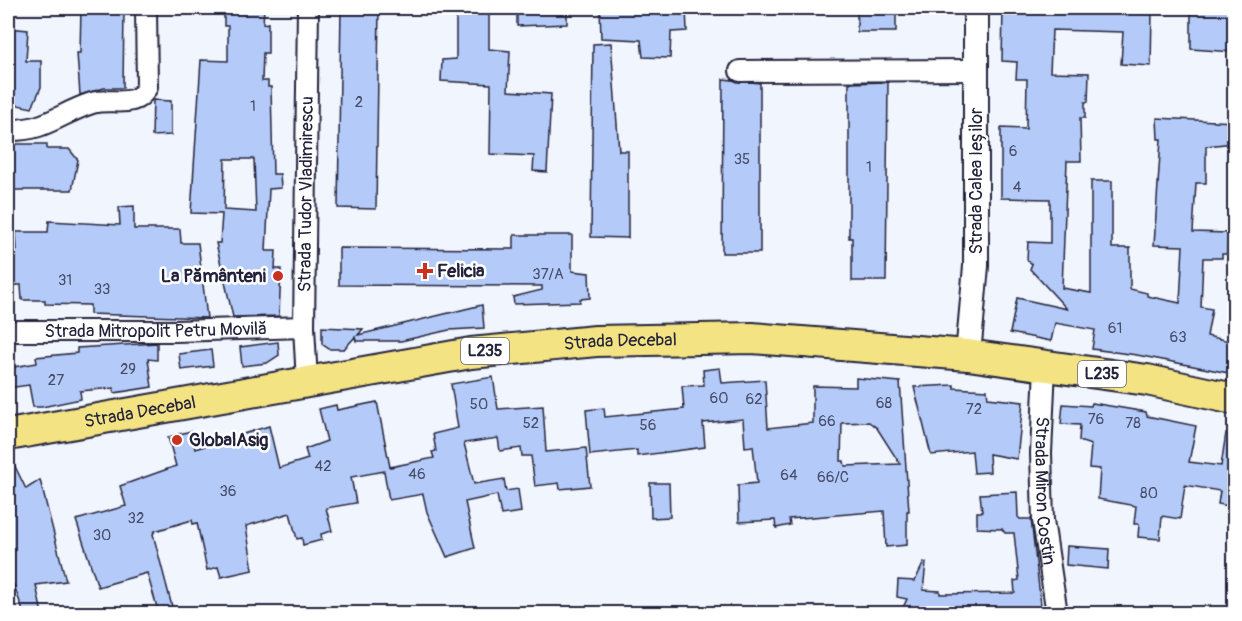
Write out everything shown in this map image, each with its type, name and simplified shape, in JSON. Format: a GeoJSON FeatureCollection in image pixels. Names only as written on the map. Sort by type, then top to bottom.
{"type":"FeatureCollection","features":[{"type":"Feature","properties":{"kind":"main road","name":"Strada Decebal"},"geometry":{"type":"LineString","coordinates":[[8,435],[471,353],[596,341],[752,338],[968,355],[1147,380],[1234,399]]}},
{"type":"Feature","properties":{"kind":"street"},"geometry":{"type":"LineString","coordinates":[[8,130],[42,127],[93,103],[138,99],[147,87],[146,8]]}},
{"type":"Feature","properties":{"kind":"street","name":"Strada Tudor Vladimirescu"},"geometry":{"type":"LineString","coordinates":[[307,382],[304,327],[308,8]]}},
{"type":"Feature","properties":{"kind":"street","name":"Strada Calea Ieșilor"},"geometry":{"type":"LineString","coordinates":[[968,355],[976,266],[976,8]]}},
{"type":"Feature","properties":{"kind":"street"},"geometry":{"type":"LineString","coordinates":[[740,71],[976,70]]}},
{"type":"Feature","properties":{"kind":"street","name":"Strada Mitropolit Petru Movilă"},"geometry":{"type":"LineString","coordinates":[[8,331],[176,331],[304,327]]}},
{"type":"Feature","properties":{"kind":"street","name":"Strada Miron Costin"},"geometry":{"type":"LineString","coordinates":[[1045,367],[1041,453],[1043,520],[1057,614]]}},
{"type":"Feature","properties":{"kind":"building"},"geometry":{"type":"Polygon","coordinates":[[[81,8],[124,8],[123,88],[104,88],[80,95],[77,53],[80,53],[81,8]]]}},
{"type":"Feature","properties":{"kind":"building"},"geometry":{"type":"Polygon","coordinates":[[[224,8],[264,8],[263,24],[268,23],[268,53],[263,53],[262,81],[268,81],[268,87],[271,87],[273,174],[280,174],[281,188],[269,189],[266,251],[276,251],[275,269],[281,269],[279,316],[233,317],[216,243],[220,243],[222,214],[191,213],[201,60],[228,61],[228,26],[224,26],[224,8]],[[225,159],[224,210],[256,212],[254,159],[225,159]]]}},
{"type":"Feature","properties":{"kind":"building"},"geometry":{"type":"Polygon","coordinates":[[[341,8],[379,8],[376,209],[338,208],[341,8]]]}},
{"type":"Feature","properties":{"kind":"building"},"geometry":{"type":"Polygon","coordinates":[[[456,8],[489,8],[489,49],[510,51],[508,91],[551,94],[547,172],[533,171],[534,156],[490,154],[491,84],[441,81],[442,60],[456,59],[456,8]]]}},
{"type":"Feature","properties":{"kind":"building"},"geometry":{"type":"Polygon","coordinates":[[[517,8],[567,8],[567,24],[517,26],[517,8]]]}},
{"type":"Feature","properties":{"kind":"building"},"geometry":{"type":"Polygon","coordinates":[[[600,8],[686,8],[687,31],[671,32],[670,58],[643,57],[641,40],[601,38],[600,8]]]}},
{"type":"Feature","properties":{"kind":"building"},"geometry":{"type":"Polygon","coordinates":[[[857,8],[896,8],[896,32],[857,32],[857,8]]]}},
{"type":"Feature","properties":{"kind":"building"},"geometry":{"type":"Polygon","coordinates":[[[1003,8],[1084,8],[1083,13],[1152,11],[1151,66],[1121,64],[1123,32],[1052,30],[1050,72],[1089,73],[1085,118],[1080,118],[1081,161],[1067,161],[1062,288],[1091,293],[1091,181],[1112,181],[1112,248],[1130,248],[1130,289],[1147,293],[1147,296],[1180,303],[1183,246],[1154,245],[1161,139],[1158,139],[1157,118],[1234,122],[1234,143],[1206,146],[1206,183],[1196,183],[1193,232],[1228,233],[1227,254],[1222,254],[1222,258],[1203,258],[1201,307],[1212,309],[1207,336],[1234,342],[1234,374],[1137,355],[1092,349],[1095,330],[1055,323],[1051,341],[1010,333],[1017,298],[1067,309],[1030,269],[1032,264],[1027,260],[1028,242],[1050,243],[1050,199],[1001,198],[1001,128],[1026,129],[1027,79],[1016,79],[1017,62],[1002,61],[1003,8]]]}},
{"type":"Feature","properties":{"kind":"building"},"geometry":{"type":"Polygon","coordinates":[[[1191,8],[1234,8],[1234,52],[1191,49],[1191,8]]]}},
{"type":"Feature","properties":{"kind":"building"},"geometry":{"type":"Polygon","coordinates":[[[8,28],[28,30],[26,61],[41,61],[41,87],[32,108],[8,103],[8,28]]]}},
{"type":"Feature","properties":{"kind":"building"},"geometry":{"type":"Polygon","coordinates":[[[611,43],[619,151],[628,151],[628,238],[591,237],[593,44],[611,43]]]}},
{"type":"Feature","properties":{"kind":"building"},"geometry":{"type":"Polygon","coordinates":[[[723,79],[760,83],[760,253],[722,253],[723,79]]]}},
{"type":"Feature","properties":{"kind":"building"},"geometry":{"type":"Polygon","coordinates":[[[888,82],[886,281],[852,281],[852,238],[849,238],[849,83],[888,82]]]}},
{"type":"Feature","properties":{"kind":"building"},"geometry":{"type":"Polygon","coordinates":[[[153,100],[171,101],[171,135],[152,136],[153,100]]]}},
{"type":"Feature","properties":{"kind":"building"},"geometry":{"type":"Polygon","coordinates":[[[8,144],[47,144],[47,149],[69,149],[78,160],[72,190],[8,190],[8,144]]]}},
{"type":"Feature","properties":{"kind":"building"},"geometry":{"type":"Polygon","coordinates":[[[134,206],[134,229],[180,229],[181,243],[198,243],[207,318],[90,314],[90,305],[45,304],[45,300],[22,300],[21,285],[10,285],[10,255],[11,250],[17,250],[16,232],[48,232],[49,221],[120,225],[119,207],[134,206]]]}},
{"type":"Feature","properties":{"kind":"building"},"geometry":{"type":"Polygon","coordinates":[[[514,235],[572,235],[572,271],[589,273],[590,298],[580,299],[580,302],[514,304],[513,297],[542,290],[542,286],[339,285],[339,248],[514,249],[514,235]]]}},
{"type":"Feature","properties":{"kind":"building"},"geometry":{"type":"Polygon","coordinates":[[[482,305],[484,328],[449,330],[401,341],[356,341],[355,337],[344,349],[329,349],[322,344],[322,327],[363,329],[358,335],[482,305]]]}},
{"type":"Feature","properties":{"kind":"building"},"geometry":{"type":"Polygon","coordinates":[[[278,342],[279,355],[267,363],[242,366],[240,347],[278,342]]]}},
{"type":"Feature","properties":{"kind":"building"},"geometry":{"type":"Polygon","coordinates":[[[157,343],[157,360],[148,359],[152,387],[114,393],[114,388],[80,391],[81,399],[42,407],[33,407],[29,385],[8,388],[8,368],[37,363],[36,357],[77,353],[77,348],[157,343]]]}},
{"type":"Feature","properties":{"kind":"building"},"geometry":{"type":"Polygon","coordinates":[[[211,350],[213,366],[181,370],[179,354],[211,350]]]}},
{"type":"Feature","properties":{"kind":"building"},"geometry":{"type":"Polygon","coordinates":[[[720,368],[722,383],[765,380],[768,428],[813,423],[813,386],[856,387],[856,378],[900,382],[909,511],[907,511],[907,545],[886,547],[884,511],[789,519],[790,525],[776,528],[775,520],[739,522],[738,485],[757,483],[753,446],[745,447],[743,419],[703,423],[705,447],[637,456],[637,450],[590,455],[586,410],[604,408],[605,417],[684,409],[682,386],[704,385],[703,370],[720,368]],[[869,422],[842,423],[841,461],[844,461],[845,466],[900,464],[877,428],[869,422]]]}},
{"type":"Feature","properties":{"kind":"building"},"geometry":{"type":"Polygon","coordinates":[[[493,377],[498,409],[543,406],[546,452],[586,448],[590,486],[560,489],[559,483],[535,486],[531,456],[522,456],[521,448],[500,451],[498,438],[464,443],[474,484],[504,479],[506,491],[518,489],[521,512],[501,515],[497,495],[465,502],[475,548],[447,557],[427,512],[423,494],[389,500],[384,471],[351,477],[356,503],[326,508],[332,531],[321,534],[322,540],[303,545],[302,538],[297,539],[290,513],[246,526],[253,570],[221,577],[218,567],[207,570],[197,523],[193,524],[192,520],[155,531],[153,534],[174,614],[159,614],[147,573],[98,587],[76,520],[126,506],[120,486],[176,466],[168,437],[191,431],[195,449],[269,426],[279,468],[308,459],[305,449],[327,441],[319,409],[336,405],[337,410],[377,402],[390,467],[434,458],[432,452],[436,451],[433,434],[458,428],[451,384],[493,377]]]}},
{"type":"Feature","properties":{"kind":"building"},"geometry":{"type":"Polygon","coordinates":[[[954,385],[954,388],[987,390],[988,398],[1023,402],[1017,459],[989,454],[990,472],[974,473],[972,451],[931,455],[914,387],[954,385]]]}},
{"type":"Feature","properties":{"kind":"building"},"geometry":{"type":"Polygon","coordinates":[[[1092,403],[1146,412],[1147,416],[1196,426],[1189,462],[1221,466],[1226,433],[1234,434],[1234,507],[1218,504],[1220,491],[1185,485],[1180,519],[1162,516],[1160,539],[1138,537],[1139,524],[1134,524],[1136,506],[1098,499],[1100,469],[1089,468],[1091,445],[1079,441],[1080,425],[1061,424],[1063,404],[1091,406],[1092,403]]]}},
{"type":"Feature","properties":{"kind":"building"},"geometry":{"type":"Polygon","coordinates":[[[8,452],[26,489],[40,480],[66,581],[36,585],[42,614],[24,614],[14,585],[8,587],[8,452]]]}},
{"type":"Feature","properties":{"kind":"building"},"geometry":{"type":"Polygon","coordinates":[[[650,483],[669,483],[670,517],[651,518],[650,483]]]}},
{"type":"Feature","properties":{"kind":"building"},"geometry":{"type":"Polygon","coordinates":[[[1017,492],[1018,517],[1031,519],[1042,614],[900,614],[907,599],[897,597],[898,580],[915,581],[924,562],[926,563],[923,590],[940,591],[940,594],[1015,593],[1014,581],[1019,580],[1014,533],[1005,533],[1002,529],[977,528],[977,512],[982,512],[980,494],[1017,492]]]}},
{"type":"Feature","properties":{"kind":"building"},"geometry":{"type":"Polygon","coordinates":[[[1067,546],[1109,549],[1108,569],[1066,565],[1067,546]]]}},
{"type":"Feature","properties":{"kind":"place","name":"Felicia"},"geometry":{"type":"Point","coordinates":[425,271]}},
{"type":"Feature","properties":{"kind":"place","name":"La Pământeni"},"geometry":{"type":"Point","coordinates":[278,276]}},
{"type":"Feature","properties":{"kind":"place","name":"GlobalAsig"},"geometry":{"type":"Point","coordinates":[177,440]}}]}
